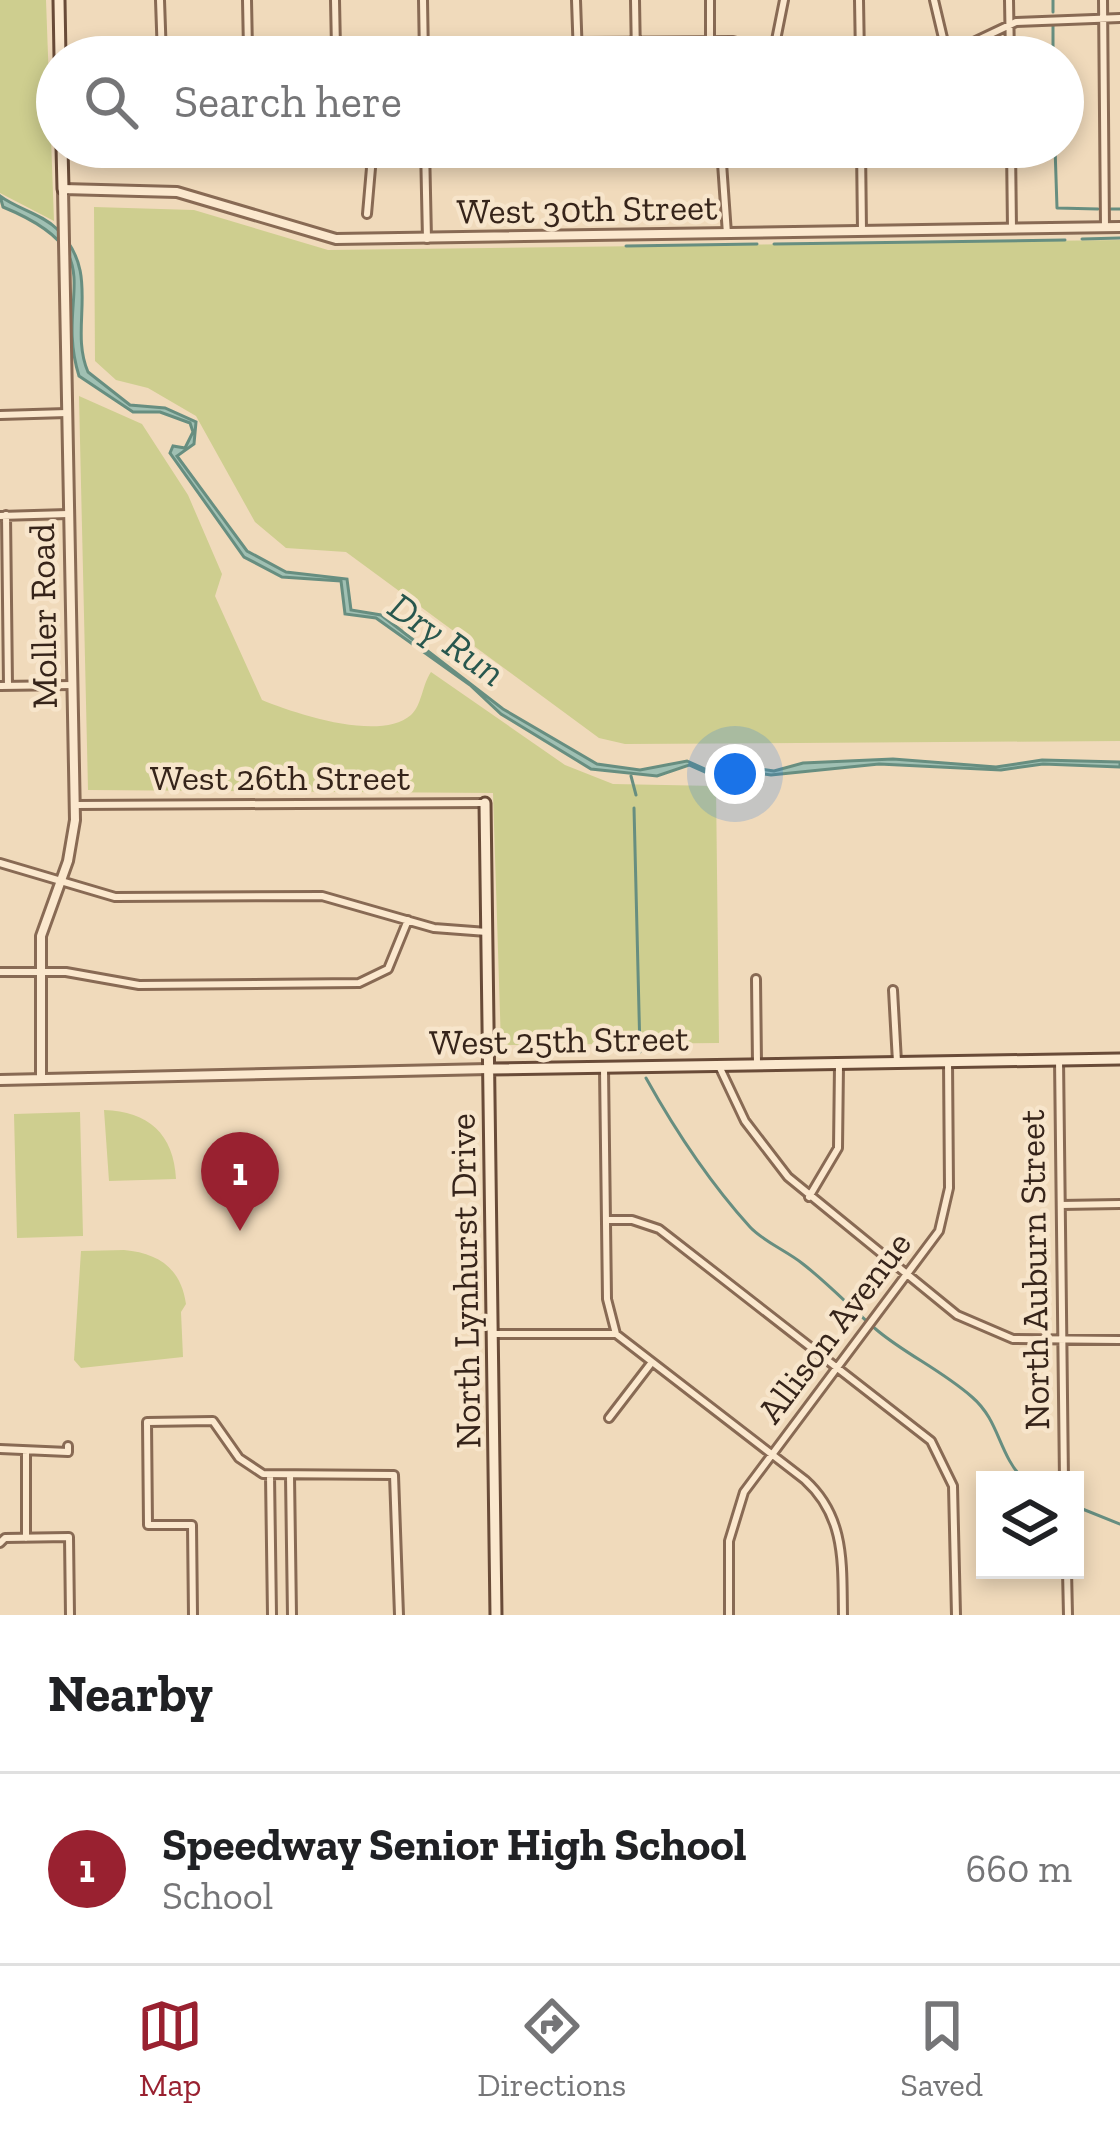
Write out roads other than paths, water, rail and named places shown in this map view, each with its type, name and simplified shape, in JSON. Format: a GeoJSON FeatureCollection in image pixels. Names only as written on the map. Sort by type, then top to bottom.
{"type":"FeatureCollection","features":[{"type":"Feature","properties":{"kind":"main road"},"geometry":{"type":"LineString","coordinates":[[59,0],[60,36]]}},
{"type":"Feature","properties":{"kind":"main road","name":"Moller Road"},"geometry":{"type":"LineString","coordinates":[[62,168],[62,189]]}},
{"type":"Feature","properties":{"kind":"main road","name":"North Lynhurst Drive"},"geometry":{"type":"LineString","coordinates":[[485,803],[496,1615]]}},
{"type":"Feature","properties":{"kind":"main road","name":"West 25th Street"},"geometry":{"type":"LineString","coordinates":[[489,1069],[1120,1058]]}},
{"type":"Feature","properties":{"kind":"street"},"geometry":{"type":"LineString","coordinates":[[160,0],[161,36]]}},
{"type":"Feature","properties":{"kind":"street"},"geometry":{"type":"LineString","coordinates":[[248,0],[248,36]]}},
{"type":"Feature","properties":{"kind":"street"},"geometry":{"type":"LineString","coordinates":[[335,0],[336,36]]}},
{"type":"Feature","properties":{"kind":"street"},"geometry":{"type":"LineString","coordinates":[[423,0],[424,36]]}},
{"type":"Feature","properties":{"kind":"street"},"geometry":{"type":"LineString","coordinates":[[576,0],[577,36]]}},
{"type":"Feature","properties":{"kind":"street"},"geometry":{"type":"LineString","coordinates":[[635,0],[635,36]]}},
{"type":"Feature","properties":{"kind":"street"},"geometry":{"type":"LineString","coordinates":[[710,0],[710,36]]}},
{"type":"Feature","properties":{"kind":"street"},"geometry":{"type":"LineString","coordinates":[[777,36],[784,0]]}},
{"type":"Feature","properties":{"kind":"street"},"geometry":{"type":"LineString","coordinates":[[859,0],[860,36]]}},
{"type":"Feature","properties":{"kind":"street"},"geometry":{"type":"LineString","coordinates":[[934,0],[940,36]]}},
{"type":"Feature","properties":{"kind":"street"},"geometry":{"type":"LineString","coordinates":[[1009,0],[1010,36]]}},
{"type":"Feature","properties":{"kind":"street"},"geometry":{"type":"LineString","coordinates":[[1103,0],[1105,227]]}},
{"type":"Feature","properties":{"kind":"street"},"geometry":{"type":"LineString","coordinates":[[984,36],[1010,23],[1120,18]]}},
{"type":"Feature","properties":{"kind":"street"},"geometry":{"type":"LineString","coordinates":[[1104,152],[1120,152]]}},
{"type":"Feature","properties":{"kind":"street"},"geometry":{"type":"LineString","coordinates":[[367,214],[371,168]]}},
{"type":"Feature","properties":{"kind":"street"},"geometry":{"type":"LineString","coordinates":[[425,168],[427,238]]}},
{"type":"Feature","properties":{"kind":"street"},"geometry":{"type":"LineString","coordinates":[[722,168],[727,234]]}},
{"type":"Feature","properties":{"kind":"street"},"geometry":{"type":"LineString","coordinates":[[861,168],[862,231]]}},
{"type":"Feature","properties":{"kind":"street"},"geometry":{"type":"LineString","coordinates":[[1011,168],[1012,229]]}},
{"type":"Feature","properties":{"kind":"street","name":"Moller Road"},"geometry":{"type":"LineString","coordinates":[[41,1079],[44,923],[73,839],[74,805],[62,189]]}},
{"type":"Feature","properties":{"kind":"street","name":"West 30th Street"},"geometry":{"type":"LineString","coordinates":[[62,189],[170,191],[320,237],[1120,227]]}},
{"type":"Feature","properties":{"kind":"street"},"geometry":{"type":"LineString","coordinates":[[0,415],[67,413]]}},
{"type":"Feature","properties":{"kind":"street"},"geometry":{"type":"LineString","coordinates":[[68,514],[3,515],[4,686],[72,685]]}},
{"type":"Feature","properties":{"kind":"street","name":"West 26th Street"},"geometry":{"type":"LineString","coordinates":[[74,805],[485,803]]}},
{"type":"Feature","properties":{"kind":"street"},"geometry":{"type":"LineString","coordinates":[[0,863],[115,897],[322,896],[442,930],[487,932]]}},
{"type":"Feature","properties":{"kind":"street"},"geometry":{"type":"LineString","coordinates":[[0,972],[40,971],[136,985],[358,983],[388,969],[408,920]]}},
{"type":"Feature","properties":{"kind":"street"},"geometry":{"type":"LineString","coordinates":[[756,979],[757,1064]]}},
{"type":"Feature","properties":{"kind":"street"},"geometry":{"type":"LineString","coordinates":[[893,990],[897,1062]]}},
{"type":"Feature","properties":{"kind":"street","name":"North Auburn Street"},"geometry":{"type":"LineString","coordinates":[[1059,1059],[1064,1471]]}},
{"type":"Feature","properties":{"kind":"street","name":"Allison Avenue"},"geometry":{"type":"LineString","coordinates":[[729,1615],[732,1522],[747,1486],[936,1236],[948,1197],[948,1061]]}},
{"type":"Feature","properties":{"kind":"street"},"geometry":{"type":"LineString","coordinates":[[808,1197],[838,1148],[839,1063]]}},
{"type":"Feature","properties":{"kind":"street"},"geometry":{"type":"LineString","coordinates":[[718,1064],[759,1142],[808,1197],[982,1330],[1025,1341],[1120,1340]]}},
{"type":"Feature","properties":{"kind":"street"},"geometry":{"type":"LineString","coordinates":[[604,1066],[607,1303],[616,1334],[817,1491],[833,1516],[842,1545],[843,1615]]}},
{"type":"Feature","properties":{"kind":"street","name":"West 25th Street"},"geometry":{"type":"LineString","coordinates":[[0,1080],[489,1069]]}},
{"type":"Feature","properties":{"kind":"street"},"geometry":{"type":"LineString","coordinates":[[1061,1204],[1120,1204]]}},
{"type":"Feature","properties":{"kind":"street"},"geometry":{"type":"LineString","coordinates":[[606,1220],[632,1220],[659,1229],[923,1434],[944,1459],[954,1493],[956,1615]]}},
{"type":"Feature","properties":{"kind":"street"},"geometry":{"type":"LineString","coordinates":[[492,1334],[616,1334]]}},
{"type":"Feature","properties":{"kind":"street"},"geometry":{"type":"LineString","coordinates":[[609,1418],[652,1362]]}},
{"type":"Feature","properties":{"kind":"street"},"geometry":{"type":"LineString","coordinates":[[194,1615],[192,1525],[148,1525],[147,1422],[212,1421],[242,1462],[270,1475],[394,1475],[399,1615]]}},
{"type":"Feature","properties":{"kind":"street"},"geometry":{"type":"LineString","coordinates":[[0,1449],[68,1452],[68,1446]]}},
{"type":"Feature","properties":{"kind":"street"},"geometry":{"type":"LineString","coordinates":[[26,1453],[26,1538]]}},
{"type":"Feature","properties":{"kind":"street"},"geometry":{"type":"LineString","coordinates":[[270,1475],[272,1615]]}},
{"type":"Feature","properties":{"kind":"street"},"geometry":{"type":"LineString","coordinates":[[290,1476],[292,1615]]}},
{"type":"Feature","properties":{"kind":"street"},"geometry":{"type":"LineString","coordinates":[[0,1544],[5,1538],[70,1537],[70,1615]]}},
{"type":"Feature","properties":{"kind":"street"},"geometry":{"type":"LineString","coordinates":[[1066,1579],[1068,1615]]}},
{"type":"Feature","properties":{"kind":"waterway"},"geometry":{"type":"LineString","coordinates":[[1053,0],[1053,12]]}},
{"type":"Feature","properties":{"kind":"waterway"},"geometry":{"type":"LineString","coordinates":[[1053,25],[1053,36]]}},
{"type":"Feature","properties":{"kind":"waterway"},"geometry":{"type":"LineString","coordinates":[[1056,168],[1057,208],[1098,209]]}},
{"type":"Feature","properties":{"kind":"waterway"},"geometry":{"type":"LineString","coordinates":[[1111,209],[1120,209]]}},
{"type":"Feature","properties":{"kind":"waterway"},"geometry":{"type":"LineString","coordinates":[[1082,239],[1120,238]]}},
{"type":"Feature","properties":{"kind":"waterway"},"geometry":{"type":"LineString","coordinates":[[774,244],[1065,240]]}},
{"type":"Feature","properties":{"kind":"waterway"},"geometry":{"type":"LineString","coordinates":[[626,246],[757,244]]}},
{"type":"Feature","properties":{"kind":"waterway"},"geometry":{"type":"LineString","coordinates":[[631,776],[636,795]]}},
{"type":"Feature","properties":{"kind":"waterway","name":"Dry Run"},"geometry":{"type":"LineString","coordinates":[[634,808],[640,1052]]}},
{"type":"Feature","properties":{"kind":"waterway","name":"Dry Run"},"geometry":{"type":"LineString","coordinates":[[646,1078],[694,1156],[750,1227],[813,1272],[889,1340],[972,1397],[988,1416],[1016,1471]]}},
{"type":"Feature","properties":{"kind":"waterway","name":"Dry Run"},"geometry":{"type":"LineString","coordinates":[[1084,1510],[1120,1524]]}},
{"type":"Feature","properties":{"kind":"place","name":"Speedway Senior High School"},"geometry":{"type":"Point","coordinates":[240,1231]}}]}
